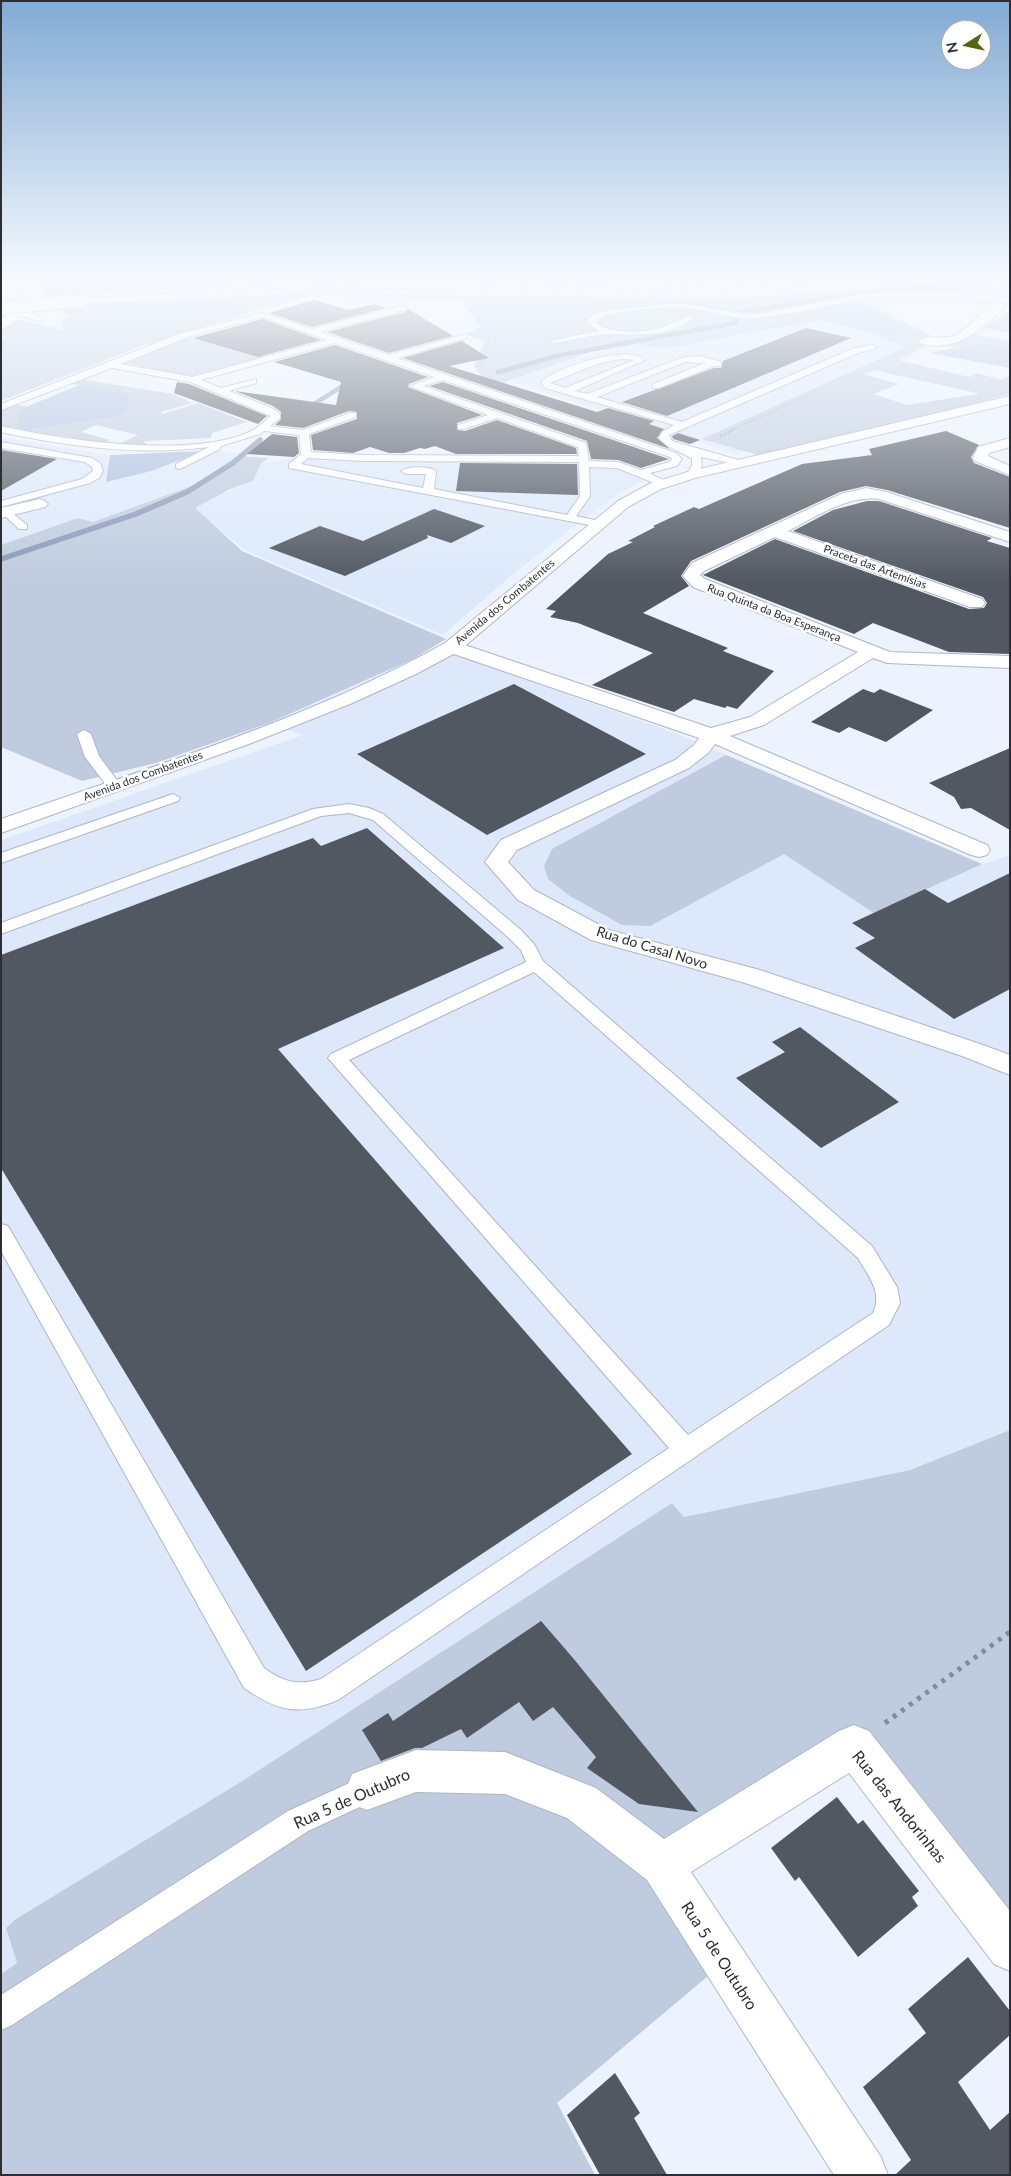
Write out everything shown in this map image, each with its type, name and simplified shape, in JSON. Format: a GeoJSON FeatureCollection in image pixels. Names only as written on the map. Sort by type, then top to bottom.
{"type":"FeatureCollection","features":[{"type":"Feature","properties":{"kind":"street","name":"Avenida dos Combatentes"},"geometry":{"type":"LineString","coordinates":[[1,826],[115,787],[335,703],[393,678],[452,647],[622,504],[663,484],[691,475],[1010,400]]}},
{"type":"Feature","properties":{"kind":"street"},"geometry":{"type":"LineString","coordinates":[[1010,442],[983,450],[980,458],[1010,470]]}},
{"type":"Feature","properties":{"kind":"street","name":"Rua Quinta da Boa Esperança"},"geometry":{"type":"LineString","coordinates":[[872,651],[724,594],[698,583],[691,576],[698,567],[706,562],[846,497],[866,493],[880,495],[1010,538]]}},
{"type":"Feature","properties":{"kind":"street"},"geometry":{"type":"LineString","coordinates":[[3,510],[40,504]]}},
{"type":"Feature","properties":{"kind":"street","name":"Praceta das Artemísias"},"geometry":{"type":"LineString","coordinates":[[774,531],[976,603]]}},
{"type":"Feature","properties":{"kind":"street"},"geometry":{"type":"LineString","coordinates":[[452,647],[711,735],[979,850]]}},
{"type":"Feature","properties":{"kind":"street"},"geometry":{"type":"LineString","coordinates":[[711,735],[757,721],[872,651],[887,658],[1010,662]]}},
{"type":"Feature","properties":{"kind":"street","name":"Rua do Casal Novo"},"geometry":{"type":"LineString","coordinates":[[711,735],[701,749],[682,764],[509,845],[496,862],[526,895],[600,935],[751,976],[962,1047],[1010,1066]]}},
{"type":"Feature","properties":{"kind":"street","name":"Rua das Andorinhas"},"geometry":{"type":"LineString","coordinates":[[662,1865],[854,1746],[1010,1948]]}},
{"type":"Feature","properties":{"kind":"street","name":"Rua 5 de Outubro"},"geometry":{"type":"LineString","coordinates":[[367,1789],[416,1771],[505,1773],[581,1804],[662,1865],[684,1902],[863,2175]]}},
{"type":"Feature","properties":{"kind":"lane"},"geometry":{"type":"LineString","coordinates":[[1,407],[70,381]]}},
{"type":"Feature","properties":{"kind":"lane"},"geometry":{"type":"LineString","coordinates":[[1,429],[122,448],[220,444],[242,440],[264,428],[277,416],[274,412],[193,381]]}},
{"type":"Feature","properties":{"kind":"lane"},"geometry":{"type":"LineString","coordinates":[[220,391],[253,381]]}},
{"type":"Feature","properties":{"kind":"lane"},"geometry":{"type":"LineString","coordinates":[[431,381],[414,386],[579,443],[583,448],[585,496],[570,518]]}},
{"type":"Feature","properties":{"kind":"lane"},"geometry":{"type":"LineString","coordinates":[[458,381],[673,455],[677,459],[673,464],[640,473]]}},
{"type":"Feature","properties":{"kind":"lane"},"geometry":{"type":"LineString","coordinates":[[550,381],[546,382],[548,386],[682,425]]}},
{"type":"Feature","properties":{"kind":"lane"},"geometry":{"type":"LineString","coordinates":[[566,391],[593,381]]}},
{"type":"Feature","properties":{"kind":"lane"},"geometry":{"type":"LineString","coordinates":[[588,398],[632,381]]}},
{"type":"Feature","properties":{"kind":"lane"},"geometry":{"type":"LineString","coordinates":[[656,386],[670,381]]}},
{"type":"Feature","properties":{"kind":"lane"},"geometry":{"type":"LineString","coordinates":[[691,475],[696,466],[697,458],[664,438],[667,432],[786,381]]}},
{"type":"Feature","properties":{"kind":"lane"},"geometry":{"type":"LineString","coordinates":[[264,428],[304,433],[353,415]]}},
{"type":"Feature","properties":{"kind":"lane"},"geometry":{"type":"LineString","coordinates":[[461,427],[497,415]]}},
{"type":"Feature","properties":{"kind":"lane"},"geometry":{"type":"LineString","coordinates":[[304,433],[306,455]]}},
{"type":"Feature","properties":{"kind":"lane"},"geometry":{"type":"LineString","coordinates":[[180,466],[211,451],[220,444]]}},
{"type":"Feature","properties":{"kind":"lane"},"geometry":{"type":"LineString","coordinates":[[1,445],[88,460],[96,465],[98,471],[95,476],[86,482],[3,510]]}},
{"type":"Feature","properties":{"kind":"lane"},"geometry":{"type":"LineString","coordinates":[[681,447],[720,459],[744,463]]}},
{"type":"Feature","properties":{"kind":"lane"},"geometry":{"type":"LineString","coordinates":[[600,524],[293,466],[306,455],[363,458],[584,461],[618,465],[663,484]]}},
{"type":"Feature","properties":{"kind":"lane"},"geometry":{"type":"LineString","coordinates":[[329,473],[334,470],[377,470]]}},
{"type":"Feature","properties":{"kind":"lane"},"geometry":{"type":"LineString","coordinates":[[391,485],[394,471],[431,471],[428,492]]}},
{"type":"Feature","properties":{"kind":"lane"},"geometry":{"type":"LineString","coordinates":[[3,510],[23,527]]}},
{"type":"Feature","properties":{"kind":"lane"},"geometry":{"type":"LineString","coordinates":[[84,734],[92,757],[115,787]]}},
{"type":"Feature","properties":{"kind":"lane"},"geometry":{"type":"LineString","coordinates":[[1,858],[173,798]]}},
{"type":"Feature","properties":{"kind":"lane"},"geometry":{"type":"LineString","coordinates":[[1,929],[318,812],[353,808],[366,811],[378,817],[508,927],[528,948],[536,964],[865,1252],[886,1287],[889,1303],[882,1319],[328,1690],[308,1697],[290,1698],[271,1690],[254,1678],[1,1232]]}},
{"type":"Feature","properties":{"kind":"lane"},"geometry":{"type":"LineString","coordinates":[[536,964],[337,1058],[686,1450]]}},
{"type":"Feature","properties":{"kind":"lane","name":"Rua 5 de Outubro"},"geometry":{"type":"LineString","coordinates":[[1,2014],[298,1821],[367,1789]]}},
{"type":"Feature","properties":{"kind":"path"},"geometry":{"type":"LineString","coordinates":[[854,1746],[1010,1632]]}},
{"type":"Feature","properties":{"kind":"shaded area"},"geometry":{"type":"Polygon","coordinates":[[[1,381],[53,381],[1,401],[1,381]]]}},
{"type":"Feature","properties":{"kind":"shaded area"},"geometry":{"type":"Polygon","coordinates":[[[75,381],[89,381],[174,394],[192,403],[161,412],[163,414],[198,403],[247,422],[212,433],[211,438],[144,441],[146,445],[118,445],[138,435],[96,425],[81,432],[110,440],[105,443],[16,430],[1,426],[1,410],[14,405],[27,406],[19,410],[29,430],[120,416],[126,413],[79,385],[67,384],[75,381]]]}},
{"type":"Feature","properties":{"kind":"shaded area"},"geometry":{"type":"Polygon","coordinates":[[[494,381],[509,381],[502,383],[494,381]]]}},
{"type":"Feature","properties":{"kind":"shaded area"},"geometry":{"type":"Polygon","coordinates":[[[509,381],[862,381],[738,455],[509,381]]]}},
{"type":"Feature","properties":{"kind":"shaded area"},"geometry":{"type":"Polygon","coordinates":[[[832,381],[887,381],[899,384],[874,394],[907,405],[978,394],[921,381],[1010,381],[1010,394],[912,420],[758,455],[702,439],[832,381]]]}},
{"type":"Feature","properties":{"kind":"shaded area"},"geometry":{"type":"Polygon","coordinates":[[[79,385],[129,395],[126,413],[120,416],[29,430],[19,429],[19,410],[79,385]]]}},
{"type":"Feature","properties":{"kind":"shaded area"},"geometry":{"type":"Polygon","coordinates":[[[1,437],[110,455],[203,451],[241,453],[197,484],[92,522],[78,518],[1,545],[1,437]]]}},
{"type":"Feature","properties":{"kind":"shaded area"},"geometry":{"type":"Polygon","coordinates":[[[203,451],[151,471],[106,482],[110,455],[203,451]]]}},
{"type":"Feature","properties":{"kind":"shaded area"},"geometry":{"type":"Polygon","coordinates":[[[312,454],[595,458],[644,481],[618,494],[576,525],[513,574],[443,635],[247,551],[189,507],[253,481],[261,464],[312,454]]]}},
{"type":"Feature","properties":{"kind":"shaded area"},"geometry":{"type":"Polygon","coordinates":[[[237,456],[268,458],[261,464],[253,481],[230,489],[195,508],[242,551],[446,639],[411,660],[269,723],[156,763],[82,781],[1,747],[1,545],[78,518],[93,522],[197,484],[237,456]]]}},
{"type":"Feature","properties":{"kind":"shaded area"},"geometry":{"type":"Polygon","coordinates":[[[434,647],[675,733],[982,864],[1010,855],[1010,1430],[910,1470],[684,1517],[672,1503],[239,1783],[16,1919],[6,1928],[17,1963],[1,1974],[1,840],[303,735],[269,723],[362,683],[434,647]]]}},
{"type":"Feature","properties":{"kind":"shaded area"},"geometry":{"type":"Polygon","coordinates":[[[726,755],[982,864],[874,913],[784,854],[650,926],[622,925],[570,896],[548,879],[544,866],[552,849],[726,755]]]}},
{"type":"Feature","properties":{"kind":"shaded area"},"geometry":{"type":"Polygon","coordinates":[[[1010,1430],[1010,1913],[859,1729],[660,1892],[714,1971],[557,2103],[595,2175],[1,2175],[1,1974],[17,1963],[6,1928],[16,1919],[239,1783],[672,1503],[684,1517],[910,1470],[1010,1430]]]}},
{"type":"Feature","properties":{"kind":"building"},"geometry":{"type":"Polygon","coordinates":[[[336,381],[418,381],[409,384],[408,387],[482,415],[457,423],[457,430],[465,431],[497,420],[576,448],[577,454],[456,454],[435,446],[404,453],[389,453],[370,447],[353,453],[313,450],[311,435],[357,419],[357,412],[349,411],[303,428],[275,425],[281,419],[281,412],[273,406],[235,391],[336,405],[341,382],[336,381]]]}},
{"type":"Feature","properties":{"kind":"building"},"geometry":{"type":"Polygon","coordinates":[[[469,381],[496,381],[597,412],[608,408],[654,421],[649,424],[664,429],[657,438],[670,449],[469,381]]]}},
{"type":"Feature","properties":{"kind":"building"},"geometry":{"type":"Polygon","coordinates":[[[680,381],[751,381],[667,416],[622,402],[680,381]]]}},
{"type":"Feature","properties":{"kind":"building"},"geometry":{"type":"Polygon","coordinates":[[[177,382],[189,384],[267,416],[258,424],[174,393],[177,382]]]}},
{"type":"Feature","properties":{"kind":"building"},"geometry":{"type":"Polygon","coordinates":[[[443,382],[669,459],[641,468],[618,460],[591,459],[587,441],[429,386],[443,382]]]}},
{"type":"Feature","properties":{"kind":"building"},"geometry":{"type":"Polygon","coordinates":[[[946,431],[979,445],[971,457],[974,463],[1010,477],[1010,528],[887,490],[866,486],[840,492],[691,561],[681,576],[689,586],[643,613],[728,648],[723,651],[774,671],[737,709],[727,706],[725,708],[694,699],[674,712],[592,685],[653,653],[578,623],[550,617],[556,611],[546,609],[608,554],[633,542],[628,541],[655,527],[653,526],[694,507],[699,509],[802,464],[872,455],[869,449],[946,431]]]}},
{"type":"Feature","properties":{"kind":"building"},"geometry":{"type":"Polygon","coordinates":[[[678,433],[700,440],[690,444],[673,439],[672,436],[678,433]]]}},
{"type":"Feature","properties":{"kind":"building"},"geometry":{"type":"Polygon","coordinates":[[[272,434],[297,437],[299,453],[294,457],[247,454],[272,434]]]}},
{"type":"Feature","properties":{"kind":"building"},"geometry":{"type":"Polygon","coordinates":[[[1,450],[57,459],[1,491],[1,450]]]}},
{"type":"Feature","properties":{"kind":"building"},"geometry":{"type":"Polygon","coordinates":[[[460,463],[577,464],[578,495],[456,491],[460,463]]]}},
{"type":"Feature","properties":{"kind":"building"},"geometry":{"type":"Polygon","coordinates":[[[867,501],[879,501],[992,538],[987,541],[1010,548],[1010,654],[949,652],[873,623],[854,634],[703,575],[775,539],[969,609],[984,608],[987,603],[983,597],[793,531],[833,510],[867,501]]]}},
{"type":"Feature","properties":{"kind":"building"},"geometry":{"type":"Polygon","coordinates":[[[434,509],[485,526],[451,543],[427,535],[428,538],[345,576],[269,548],[320,526],[363,541],[434,509]]]}},
{"type":"Feature","properties":{"kind":"building"},"geometry":{"type":"Polygon","coordinates":[[[514,684],[646,754],[487,835],[357,754],[514,684]]]}},
{"type":"Feature","properties":{"kind":"building"},"geometry":{"type":"Polygon","coordinates":[[[863,689],[874,693],[880,689],[933,710],[886,742],[849,727],[839,733],[811,722],[863,689]]]}},
{"type":"Feature","properties":{"kind":"building"},"geometry":{"type":"Polygon","coordinates":[[[1010,748],[1010,830],[971,808],[961,809],[954,797],[929,783],[1010,748]]]}},
{"type":"Feature","properties":{"kind":"building"},"geometry":{"type":"Polygon","coordinates":[[[367,828],[504,948],[278,1049],[632,1454],[306,1671],[1,1168],[1,955],[313,838],[321,846],[367,828]]]}},
{"type":"Feature","properties":{"kind":"building"},"geometry":{"type":"Polygon","coordinates":[[[1010,873],[1010,989],[954,1019],[855,948],[875,938],[852,923],[925,889],[948,903],[1010,873]]]}},
{"type":"Feature","properties":{"kind":"building"},"geometry":{"type":"Polygon","coordinates":[[[800,1027],[899,1102],[821,1148],[736,1078],[785,1052],[772,1042],[800,1027]]]}},
{"type":"Feature","properties":{"kind":"building"},"geometry":{"type":"Polygon","coordinates":[[[541,1621],[698,1812],[639,1804],[587,1768],[596,1757],[553,1707],[533,1721],[519,1702],[467,1738],[461,1729],[422,1748],[415,1748],[381,1761],[362,1730],[388,1713],[393,1721],[541,1621]]]}},
{"type":"Feature","properties":{"kind":"building"},"geometry":{"type":"Polygon","coordinates":[[[837,1797],[858,1824],[863,1820],[919,1891],[912,1897],[918,1906],[858,1957],[799,1877],[795,1881],[771,1848],[837,1797]]]}},
{"type":"Feature","properties":{"kind":"building"},"geometry":{"type":"Polygon","coordinates":[[[968,1957],[1010,2011],[1010,2035],[958,2082],[990,2130],[1010,2112],[1010,2175],[895,2175],[911,2160],[863,2087],[926,2033],[908,2009],[968,1957]]]}},
{"type":"Feature","properties":{"kind":"building"},"geometry":{"type":"Polygon","coordinates":[[[615,2073],[640,2113],[634,2118],[667,2175],[600,2175],[567,2115],[615,2073]]]}},
{"type":"Feature","properties":{"kind":"waterway"},"geometry":{"type":"LineString","coordinates":[[305,410],[344,385]]}},
{"type":"Feature","properties":{"kind":"waterway"},"geometry":{"type":"LineString","coordinates":[[1,559],[136,514],[187,492],[233,463],[260,440]]}}]}
